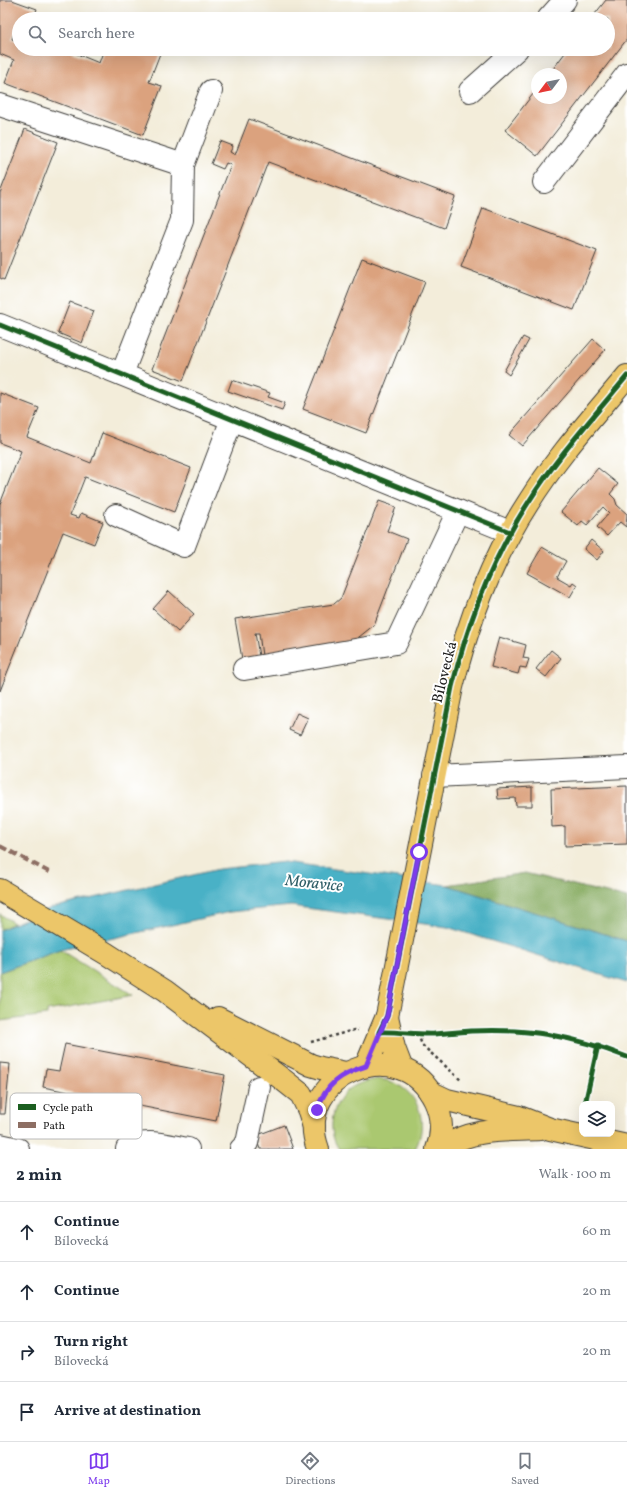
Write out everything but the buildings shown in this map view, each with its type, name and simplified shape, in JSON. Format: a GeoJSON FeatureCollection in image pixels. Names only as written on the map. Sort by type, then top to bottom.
{"type":"FeatureCollection","features":[{"type":"Feature","properties":{"kind":"main road","name":"Bílovecká"},"geometry":{"type":"LineString","coordinates":[[389,1024],[432,784],[452,687],[466,636],[482,592],[510,532],[529,502],[559,460],[627,376]]}},
{"type":"Feature","properties":{"kind":"main road"},"geometry":{"type":"LineString","coordinates":[[0,890],[107,954],[165,991],[294,1088],[301,1094],[306,1103],[314,1127],[318,1149]]}},
{"type":"Feature","properties":{"kind":"main road"},"geometry":{"type":"LineString","coordinates":[[165,991],[321,1068],[356,1069],[384,1065],[402,1070],[418,1079],[430,1092],[437,1106],[440,1122],[440,1137],[437,1149]]}},
{"type":"Feature","properties":{"kind":"main road"},"geometry":{"type":"LineString","coordinates":[[314,1127],[317,1110],[323,1095],[333,1082],[356,1069],[389,1024]]}},
{"type":"Feature","properties":{"kind":"main road"},"geometry":{"type":"LineString","coordinates":[[389,1024],[394,1048],[402,1070]]}},
{"type":"Feature","properties":{"kind":"main road"},"geometry":{"type":"LineString","coordinates":[[430,1092],[447,1100],[519,1117],[550,1129],[617,1144]]}},
{"type":"Feature","properties":{"kind":"main road"},"geometry":{"type":"LineString","coordinates":[[441,1149],[457,1139],[472,1134],[550,1129]]}},
{"type":"Feature","properties":{"kind":"street"},"geometry":{"type":"LineString","coordinates":[[554,12],[565,0]]}},
{"type":"Feature","properties":{"kind":"street"},"geometry":{"type":"LineString","coordinates":[[470,91],[509,56]]}},
{"type":"Feature","properties":{"kind":"street"},"geometry":{"type":"LineString","coordinates":[[544,182],[627,74]]}},
{"type":"Feature","properties":{"kind":"street"},"geometry":{"type":"LineString","coordinates":[[122,374],[182,220],[183,166],[211,91]]}},
{"type":"Feature","properties":{"kind":"street"},"geometry":{"type":"LineString","coordinates":[[0,105],[183,166]]}},
{"type":"Feature","properties":{"kind":"street"},"geometry":{"type":"LineString","coordinates":[[0,325],[510,532]]}},
{"type":"Feature","properties":{"kind":"street"},"geometry":{"type":"LineString","coordinates":[[116,515],[184,546],[232,419]]}},
{"type":"Feature","properties":{"kind":"street"},"geometry":{"type":"LineString","coordinates":[[244,669],[396,643],[458,511]]}},
{"type":"Feature","properties":{"kind":"street"},"geometry":{"type":"LineString","coordinates":[[432,784],[627,766]]}},
{"type":"Feature","properties":{"kind":"street"},"geometry":{"type":"LineString","coordinates":[[241,1149],[247,1143],[259,1087]]}},
{"type":"Feature","properties":{"kind":"street"},"geometry":{"type":"LineString","coordinates":[[128,1149],[139,1144],[148,1143],[188,1149]]}},
{"type":"Feature","properties":{"kind":"street"},"geometry":{"type":"LineString","coordinates":[[0,1145],[18,1149]]}},
{"type":"Feature","properties":{"kind":"path"},"geometry":{"type":"LineString","coordinates":[[389,1024],[426,1034]]}},
{"type":"Feature","properties":{"kind":"green space"},"geometry":{"type":"Polygon","coordinates":[[[525,873],[627,898],[627,941],[447,885],[525,873]]]}},
{"type":"Feature","properties":{"kind":"green space"},"geometry":{"type":"Polygon","coordinates":[[[0,914],[14,923],[0,930],[0,914]]]}},
{"type":"Feature","properties":{"kind":"green space"},"geometry":{"type":"Polygon","coordinates":[[[60,950],[133,995],[47,1011],[47,1015],[0,1021],[0,972],[60,950]]]}},
{"type":"Feature","properties":{"kind":"green space"},"geometry":{"type":"Polygon","coordinates":[[[377,1079],[390,1081],[402,1087],[415,1101],[419,1110],[421,1130],[415,1149],[339,1149],[335,1142],[332,1126],[338,1103],[342,1096],[351,1088],[377,1079]]]}},
{"type":"Feature","properties":{"kind":"water","name":"Moravice"},"geometry":{"type":"Polygon","coordinates":[[[285,862],[447,885],[627,941],[627,983],[447,927],[291,906],[230,912],[60,950],[0,972],[0,930],[51,908],[219,869],[285,862]]]}},
{"type":"Feature","properties":{"kind":"marked path"},"geometry":{"type":"LineString","coordinates":[[0,846],[51,873]]}},
{"type":"Feature","properties":{"kind":"cycle path"},"geometry":{"type":"LineString","coordinates":[[0,325],[510,532]]}},
{"type":"Feature","properties":{"kind":"cycle path"},"geometry":{"type":"LineString","coordinates":[[627,376],[550,470],[528,503],[492,569],[473,615],[452,687],[387,1016],[379,1032],[427,1034],[492,1030],[531,1032],[569,1039],[627,1057]]}},
{"type":"Feature","properties":{"kind":"cycle path"},"geometry":{"type":"LineString","coordinates":[[586,1101],[598,1045]]}},
{"type":"Feature","properties":{"kind":"route"},"geometry":{"type":"LineString","coordinates":[[317,1110],[323,1095],[333,1082],[346,1073],[366,1066],[387,1016],[419,852]]}}]}
